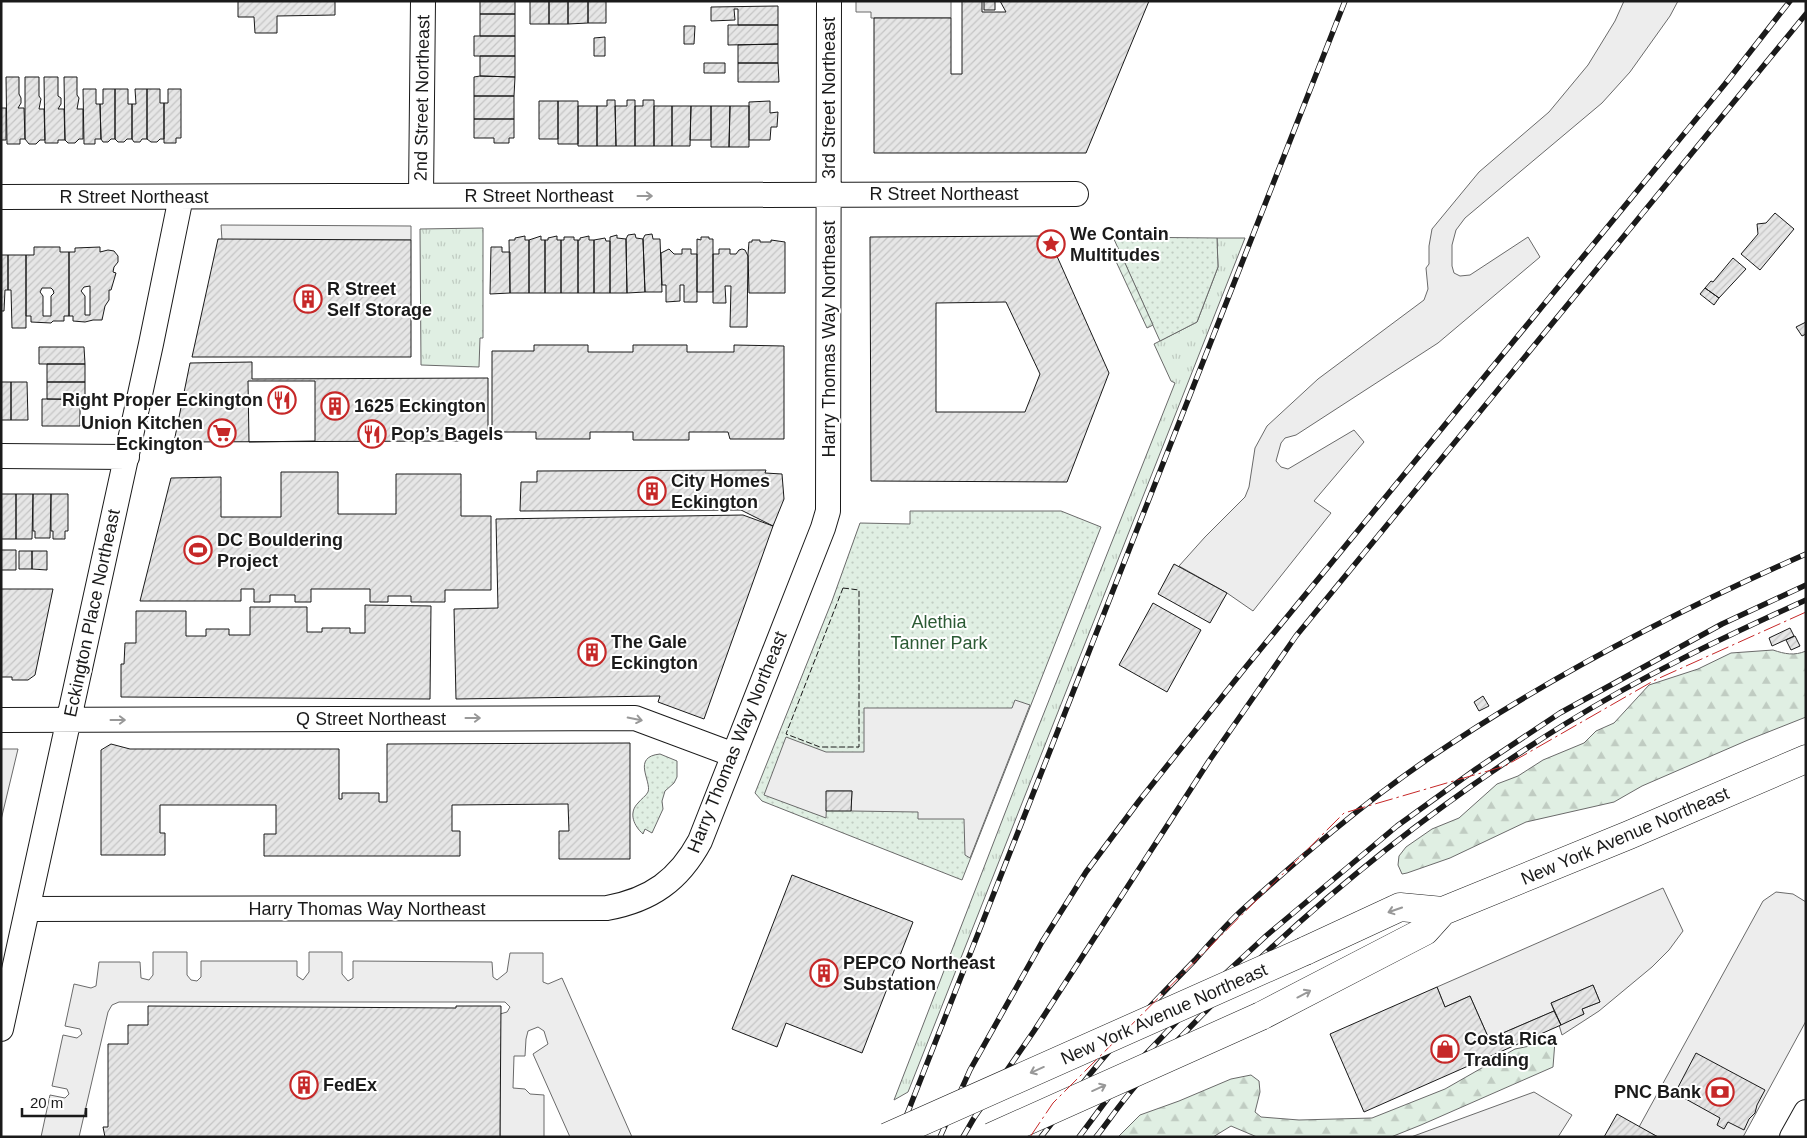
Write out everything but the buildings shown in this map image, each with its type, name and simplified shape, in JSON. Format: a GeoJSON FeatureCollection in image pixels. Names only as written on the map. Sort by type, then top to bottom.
{"type":"FeatureCollection","features":[{"type":"Feature","properties":{"kind":"highway","name":"New York Avenue Northeast"},"geometry":{"type":"LineString","coordinates":[[991,1137],[1260,1016],[1425,931],[1443,911],[1638,831],[1806,759]]}},
{"type":"Feature","properties":{"kind":"highway","name":"New York Avenue Northeast"},"geometry":{"type":"LineString","coordinates":[[887,1137],[1400,907],[1443,911]]}},
{"type":"Feature","properties":{"kind":"street","name":"2nd Street Northeast"},"geometry":{"type":"LineString","coordinates":[[421,196],[424,1]]}},
{"type":"Feature","properties":{"kind":"street","name":"3rd Street Northeast"},"geometry":{"type":"LineString","coordinates":[[829,1],[830,195]]}},
{"type":"Feature","properties":{"kind":"street","name":"R Street Northeast"},"geometry":{"type":"LineString","coordinates":[[1,197],[1076,194]]}},
{"type":"Feature","properties":{"kind":"street","name":"Harry Thomas Way Northeast"},"geometry":{"type":"LineString","coordinates":[[28,909],[590,909],[624,905],[640,899],[669,881],[692,856],[700,841],[828,511],[830,195]]}},
{"type":"Feature","properties":{"kind":"street","name":"Eckington Place Northeast"},"geometry":{"type":"LineString","coordinates":[[1,1030],[182,197]]}},
{"type":"Feature","properties":{"kind":"street"},"geometry":{"type":"LineString","coordinates":[[1,456],[126,457]]}},
{"type":"Feature","properties":{"kind":"street","name":"Q Street Northeast"},"geometry":{"type":"LineString","coordinates":[[1,720],[635,718],[734,755]]}},
{"type":"Feature","properties":{"kind":"street"},"geometry":{"type":"LineString","coordinates":[[1792,1137],[1806,1112]]}},
{"type":"Feature","properties":{"kind":"green space"},"geometry":{"type":"Polygon","coordinates":[[[483,228],[483,338],[480,338],[479,367],[421,365],[420,229],[483,228]]]}},
{"type":"Feature","properties":{"kind":"green space"},"geometry":{"type":"Polygon","coordinates":[[[1113,237],[1217,238],[1218,267],[1197,322],[1160,341],[1113,237]]]}},
{"type":"Feature","properties":{"kind":"green space"},"geometry":{"type":"Polygon","coordinates":[[[1217,238],[1245,238],[908,1092],[894,1100],[1034,738],[1175,383],[1171,381],[1154,344],[1197,322],[1218,267],[1217,238]]]}},
{"type":"Feature","properties":{"kind":"green space"},"geometry":{"type":"Polygon","coordinates":[[[1120,252],[1153,325],[1147,328],[1113,255],[1120,252]]]}},
{"type":"Feature","properties":{"kind":"green space","name":"Alethia Tanner Park"},"geometry":{"type":"Polygon","coordinates":[[[910,511],[1061,511],[1101,527],[962,880],[762,801],[755,793],[832,601],[860,523],[910,524],[910,511]]]}},
{"type":"Feature","properties":{"kind":"green space"},"geometry":{"type":"Polygon","coordinates":[[[1773,650],[1790,654],[1806,651],[1806,717],[1642,786],[1614,802],[1526,822],[1450,858],[1402,874],[1398,865],[1399,856],[1406,847],[1432,829],[1459,818],[1497,784],[1518,776],[1543,760],[1584,743],[1596,731],[1614,723],[1649,685],[1698,669],[1731,653],[1773,650]]]}},
{"type":"Feature","properties":{"kind":"green space"},"geometry":{"type":"Polygon","coordinates":[[[660,754],[677,761],[677,777],[674,783],[665,791],[662,801],[663,809],[652,833],[645,829],[643,834],[633,819],[633,811],[648,792],[645,770],[646,760],[651,756],[660,754]]]}},
{"type":"Feature","properties":{"kind":"green space"},"geometry":{"type":"Polygon","coordinates":[[[1555,1041],[1553,1067],[1391,1137],[1257,1137],[1231,1126],[1213,1137],[1118,1137],[1140,1115],[1231,1079],[1251,1075],[1259,1081],[1260,1092],[1255,1112],[1261,1117],[1299,1120],[1372,1118],[1445,1089],[1515,1049],[1555,1041]]]}},
{"type":"Feature","properties":{"kind":"shaded area"},"geometry":{"type":"Polygon","coordinates":[[[856,1],[951,1],[951,18],[871,18],[871,12],[856,12],[856,1]]]}},
{"type":"Feature","properties":{"kind":"shaded area"},"geometry":{"type":"Polygon","coordinates":[[[1624,1],[1678,1],[1670,16],[1630,72],[1602,103],[1465,218],[1456,230],[1452,245],[1452,266],[1454,273],[1460,276],[1470,275],[1528,237],[1540,257],[1438,343],[1296,435],[1285,438],[1281,443],[1276,461],[1281,467],[1288,469],[1354,430],[1364,442],[1314,501],[1331,513],[1253,611],[1227,593],[1179,566],[1245,497],[1249,487],[1255,448],[1267,426],[1318,379],[1424,300],[1428,289],[1426,268],[1429,264],[1429,246],[1432,229],[1479,172],[1549,112],[1588,65],[1615,21],[1624,1]]]}},
{"type":"Feature","properties":{"kind":"shaded area"},"geometry":{"type":"Polygon","coordinates":[[[221,225],[411,226],[411,240],[222,240],[221,225]]]}},
{"type":"Feature","properties":{"kind":"shaded area"},"geometry":{"type":"Polygon","coordinates":[[[1015,700],[1030,705],[970,858],[965,855],[964,819],[918,819],[918,812],[851,811],[852,791],[827,791],[826,818],[764,795],[786,737],[826,752],[864,752],[864,708],[1012,708],[1015,700]]]}},
{"type":"Feature","properties":{"kind":"shaded area"},"geometry":{"type":"Polygon","coordinates":[[[1,749],[18,749],[1,820],[1,749]]]}},
{"type":"Feature","properties":{"kind":"shaded area"},"geometry":{"type":"Polygon","coordinates":[[[1663,888],[1683,931],[1669,950],[1652,967],[1599,1011],[1562,1035],[1559,1025],[1584,1014],[1582,1009],[1600,1002],[1593,985],[1551,1003],[1554,1011],[1489,1039],[1470,996],[1445,1007],[1437,987],[1663,888]]]}},
{"type":"Feature","properties":{"kind":"shaded area"},"geometry":{"type":"Polygon","coordinates":[[[1776,892],[1793,894],[1806,902],[1806,1021],[1743,1137],[1658,1137],[1639,1127],[1763,901],[1776,892]]]}},
{"type":"Feature","properties":{"kind":"shaded area"},"geometry":{"type":"Polygon","coordinates":[[[153,952],[187,952],[187,975],[191,980],[197,981],[201,977],[201,961],[297,961],[297,976],[303,980],[309,972],[309,952],[342,952],[342,974],[348,981],[353,978],[353,961],[492,962],[493,977],[497,980],[507,972],[510,953],[543,953],[543,982],[548,984],[562,978],[632,1137],[570,1137],[533,1054],[548,1044],[544,1031],[538,1027],[528,1031],[525,1056],[514,1056],[513,1088],[525,1089],[530,1094],[544,1095],[544,1137],[500,1137],[500,1014],[507,1012],[510,1007],[505,1002],[119,1002],[112,1005],[108,1012],[79,1137],[41,1137],[50,1095],[65,1098],[69,1094],[67,1089],[52,1086],[63,1035],[77,1038],[82,1034],[80,1029],[65,1026],[74,984],[91,988],[96,986],[99,962],[140,962],[141,978],[149,980],[153,975],[153,952]]]}},
{"type":"Feature","properties":{"kind":"shaded area"},"geometry":{"type":"Polygon","coordinates":[[[1534,1092],[1572,1115],[1558,1137],[1411,1137],[1534,1092]]]}},
{"type":"Feature","properties":{"kind":"railway"},"geometry":{"type":"LineString","coordinates":[[898,1137],[1345,1]]}},
{"type":"Feature","properties":{"kind":"railway"},"geometry":{"type":"LineString","coordinates":[[940,1137],[970,1070],[1042,942],[1086,872],[1139,801],[1245,668],[1725,84],[1790,1]]}},
{"type":"Feature","properties":{"kind":"railway"},"geometry":{"type":"LineString","coordinates":[[963,1137],[1209,761],[1296,636],[1806,14]]}},
{"type":"Feature","properties":{"kind":"railway"},"geometry":{"type":"LineString","coordinates":[[1041,1137],[1088,1076],[1119,1040],[1230,922],[1309,851],[1379,794],[1473,729],[1565,674],[1708,599],[1806,554]]}},
{"type":"Feature","properties":{"kind":"railway"},"geometry":{"type":"LineString","coordinates":[[1079,1137],[1123,1078],[1201,996],[1267,935],[1397,826],[1476,769],[1560,713],[1722,624],[1806,585]]}},
{"type":"Feature","properties":{"kind":"railway"},"geometry":{"type":"LineString","coordinates":[[1096,1137],[1138,1083],[1235,982],[1286,935],[1393,844],[1506,762],[1594,706],[1684,658],[1806,600]]}},
{"type":"Feature","properties":{"kind":"fence"},"geometry":{"type":"LineString","coordinates":[[843,588],[859,590],[859,747],[820,747],[786,734],[843,588]]}},
{"type":"Feature","properties":{"kind":"power"},"geometry":{"type":"LineString","coordinates":[[1030,1137],[1053,1103],[1344,813],[1505,766],[1655,680],[1806,612]]}},
{"type":"Feature","properties":{"kind":"place","name":"We Contain Multitudes"},"geometry":{"type":"Point","coordinates":[1051,244]}},
{"type":"Feature","properties":{"kind":"place","name":"R Street Self Storage"},"geometry":{"type":"Point","coordinates":[308,299]}},
{"type":"Feature","properties":{"kind":"place","name":"Right Proper Eckington"},"geometry":{"type":"Point","coordinates":[282,400]}},
{"type":"Feature","properties":{"kind":"place","name":"1625 Eckington"},"geometry":{"type":"Point","coordinates":[335,406]}},
{"type":"Feature","properties":{"kind":"place","name":"Union Kitchen Eckington"},"geometry":{"type":"Point","coordinates":[222,433]}},
{"type":"Feature","properties":{"kind":"place","name":"Pop’s Bagels"},"geometry":{"type":"Point","coordinates":[372,434]}},
{"type":"Feature","properties":{"kind":"place","name":"City Homes Eckington"},"geometry":{"type":"Point","coordinates":[652,491]}},
{"type":"Feature","properties":{"kind":"place","name":"DC Bouldering Project"},"geometry":{"type":"Point","coordinates":[198,550]}},
{"type":"Feature","properties":{"kind":"place","name":"The Gale Eckington"},"geometry":{"type":"Point","coordinates":[592,652]}},
{"type":"Feature","properties":{"kind":"place","name":"PEPCO Northeast Substation"},"geometry":{"type":"Point","coordinates":[824,973]}},
{"type":"Feature","properties":{"kind":"place","name":"Costa Rica Trading"},"geometry":{"type":"Point","coordinates":[1445,1049]}},
{"type":"Feature","properties":{"kind":"place","name":"FedEx"},"geometry":{"type":"Point","coordinates":[304,1085]}},
{"type":"Feature","properties":{"kind":"place","name":"PNC Bank"},"geometry":{"type":"Point","coordinates":[1720,1092]}}]}
